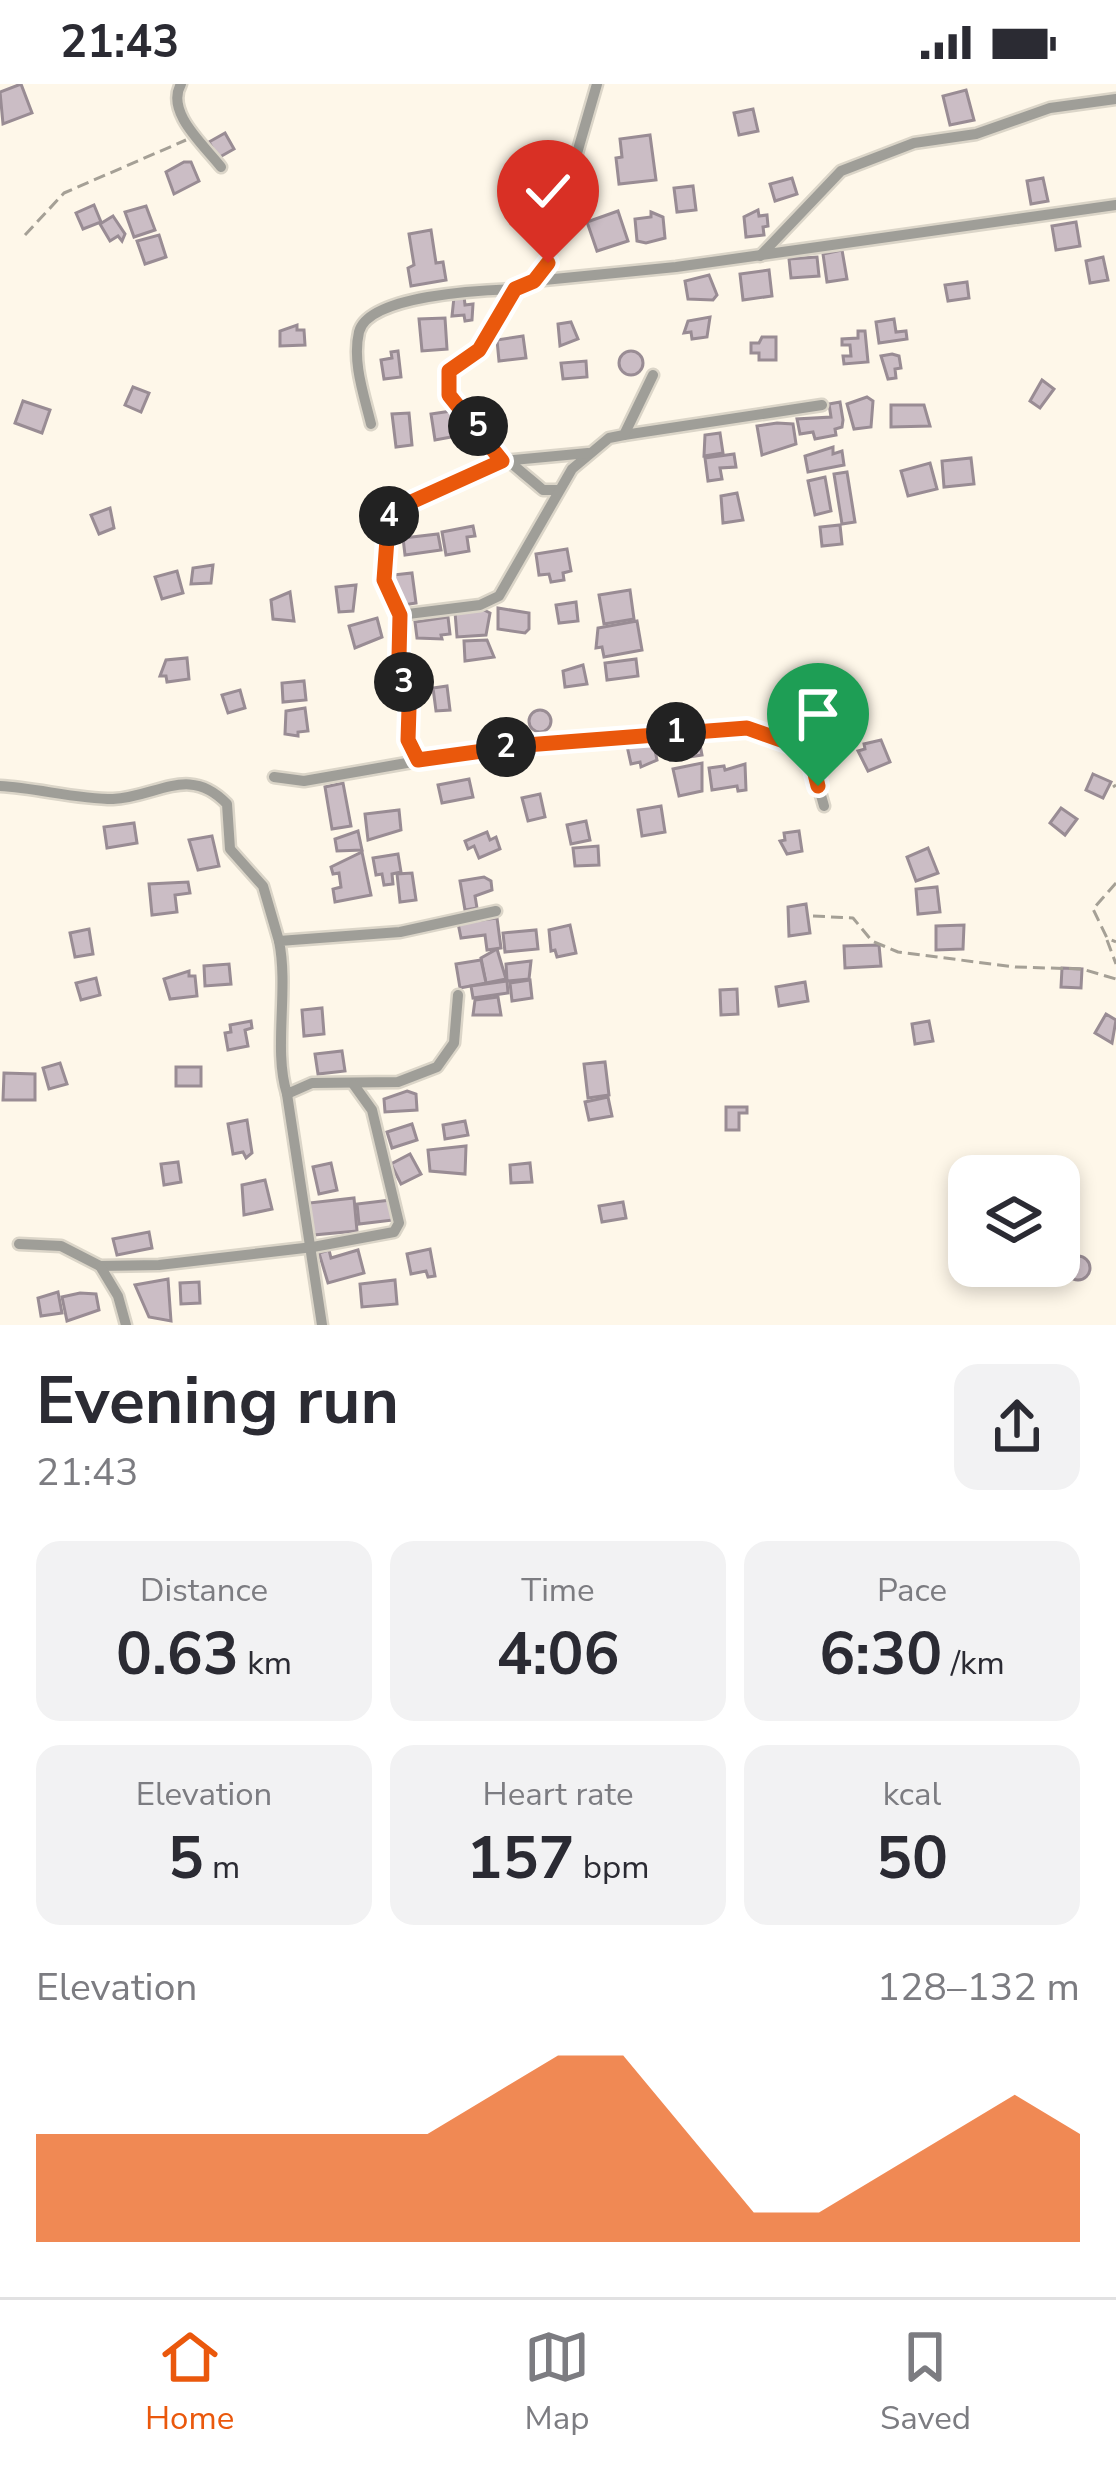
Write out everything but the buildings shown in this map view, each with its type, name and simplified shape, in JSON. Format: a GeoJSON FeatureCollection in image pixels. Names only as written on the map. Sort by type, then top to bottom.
{"type":"FeatureCollection","features":[{"type":"Feature","properties":{"kind":"street"},"geometry":{"type":"LineString","coordinates":[[181,84],[175,95],[177,109],[221,167]]}},
{"type":"Feature","properties":{"kind":"street"},"geometry":{"type":"LineString","coordinates":[[534,281],[548,263],[548,218],[573,166],[597,84]]}},
{"type":"Feature","properties":{"kind":"street"},"geometry":{"type":"LineString","coordinates":[[760,256],[841,171],[914,143],[976,134],[1050,108],[1116,99]]}},
{"type":"Feature","properties":{"kind":"street"},"geometry":{"type":"LineString","coordinates":[[371,424],[356,362],[359,328],[370,314],[450,291],[515,289],[534,281],[760,256],[1116,205]]}},
{"type":"Feature","properties":{"kind":"street"},"geometry":{"type":"LineString","coordinates":[[515,289],[479,350],[449,371],[449,395],[502,461],[523,469],[543,490],[559,490]]}},
{"type":"Feature","properties":{"kind":"street"},"geometry":{"type":"LineString","coordinates":[[623,435],[652,375]]}},
{"type":"Feature","properties":{"kind":"street"},"geometry":{"type":"LineString","coordinates":[[400,615],[480,605],[499,596],[559,490],[587,453],[609,438],[822,405]]}},
{"type":"Feature","properties":{"kind":"street"},"geometry":{"type":"LineString","coordinates":[[418,760],[408,740],[409,708],[399,657],[400,615],[384,580],[389,512],[502,461],[587,453]]}},
{"type":"Feature","properties":{"kind":"street"},"geometry":{"type":"LineString","coordinates":[[274,778],[304,781],[526,745],[747,728],[795,745],[813,766],[824,806]]}},
{"type":"Feature","properties":{"kind":"street"},"geometry":{"type":"LineString","coordinates":[[0,786],[113,799],[175,786],[211,787],[227,804],[230,849],[263,886],[285,972],[281,1030],[286,1094],[322,1325]]}},
{"type":"Feature","properties":{"kind":"street"},"geometry":{"type":"LineString","coordinates":[[279,941],[400,932],[496,911]]}},
{"type":"Feature","properties":{"kind":"street"},"geometry":{"type":"LineString","coordinates":[[286,1094],[312,1083],[398,1082],[437,1066],[454,1043],[458,995]]}},
{"type":"Feature","properties":{"kind":"street"},"geometry":{"type":"LineString","coordinates":[[19,1244],[61,1246],[100,1266],[159,1265],[394,1232],[399,1223],[372,1109],[354,1085]]}},
{"type":"Feature","properties":{"kind":"street"},"geometry":{"type":"LineString","coordinates":[[100,1266],[118,1296],[127,1325]]}},
{"type":"Feature","properties":{"kind":"path"},"geometry":{"type":"LineString","coordinates":[[25,235],[64,193],[196,136]]}},
{"type":"Feature","properties":{"kind":"path"},"geometry":{"type":"LineString","coordinates":[[1116,883],[1093,909],[1116,964]]}},
{"type":"Feature","properties":{"kind":"path"},"geometry":{"type":"LineString","coordinates":[[814,916],[853,918],[872,940],[898,952],[1015,967],[1082,969],[1116,979]]}},
{"type":"Feature","properties":{"kind":"path"},"geometry":{"type":"LineString","coordinates":[[1107,938],[1116,942]]}},
{"type":"Feature","properties":{"kind":"route"},"geometry":{"type":"LineString","coordinates":[[548,263],[534,281],[515,289],[479,350],[449,371],[449,395],[502,461],[389,512],[384,580],[400,615],[399,657],[409,708],[408,740],[418,760],[526,745],[747,728],[795,745],[813,766],[818,786]]}}]}
